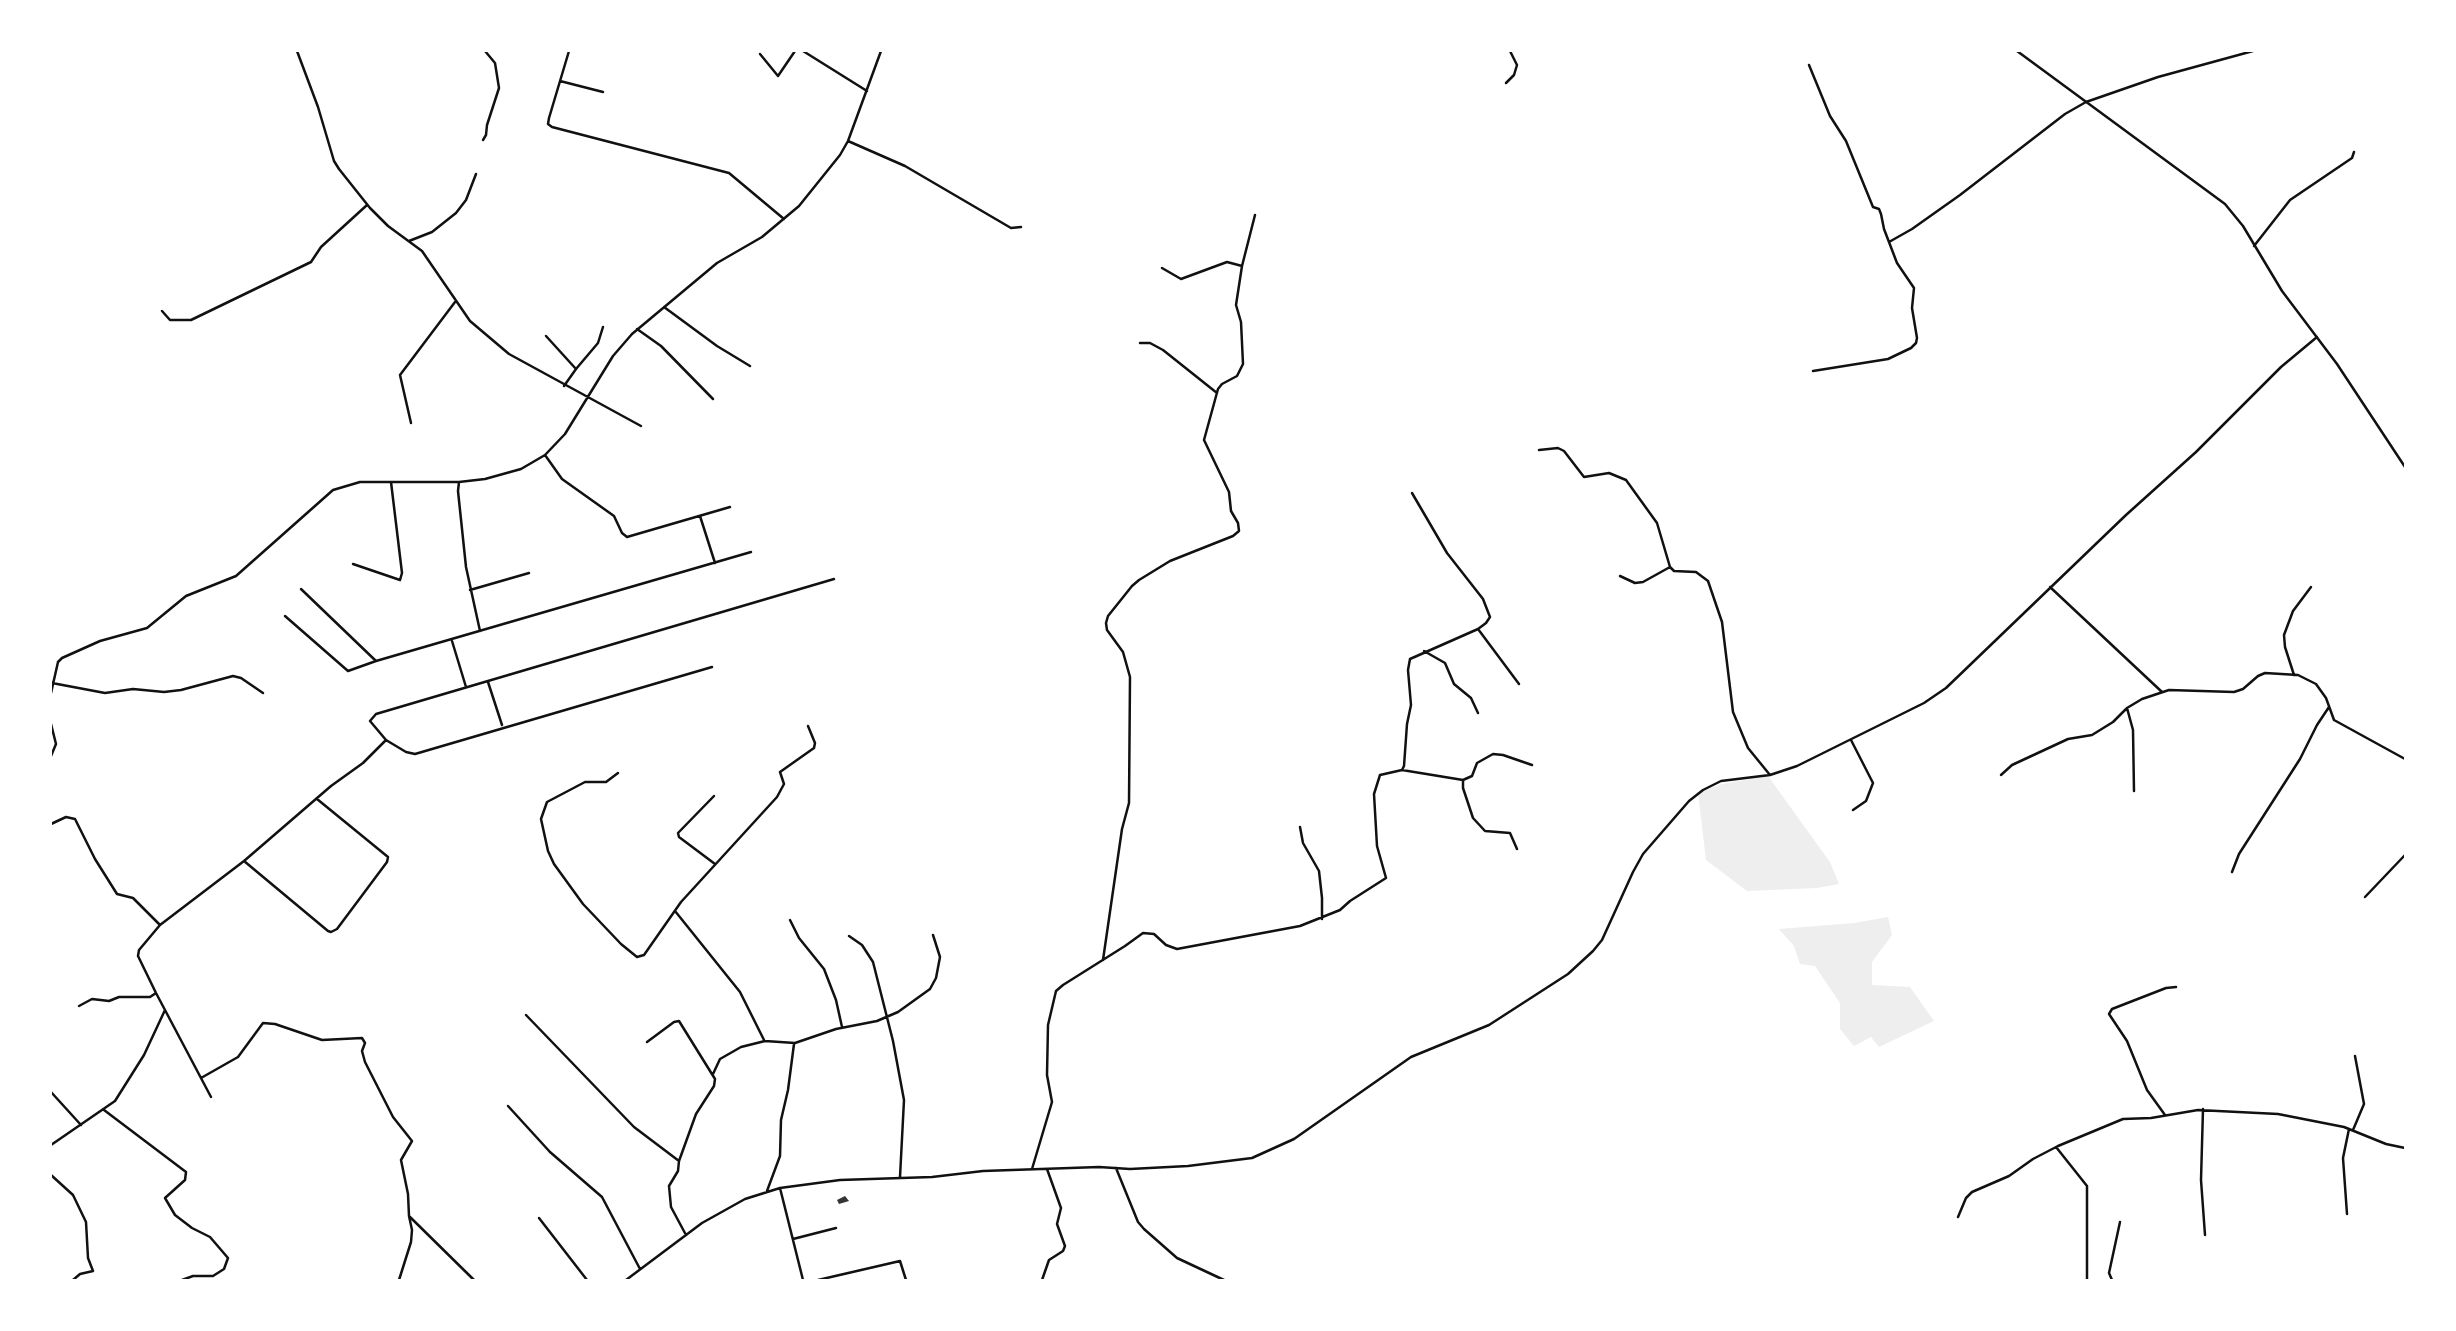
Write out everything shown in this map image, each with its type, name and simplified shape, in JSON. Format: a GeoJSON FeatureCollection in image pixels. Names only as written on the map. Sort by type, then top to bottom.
{"type":"FeatureCollection","features":[{"type":"Feature","properties":{"kind":"street"},"geometry":{"type":"LineString","coordinates":[[298,51],[334,161],[347,182],[388,226],[422,251],[455,302],[480,331],[509,354],[641,426]]}},
{"type":"Feature","properties":{"kind":"street"},"geometry":{"type":"LineString","coordinates":[[483,140],[499,89],[495,63],[485,51]]}},
{"type":"Feature","properties":{"kind":"street"},"geometry":{"type":"LineString","coordinates":[[569,51],[548,124],[729,173],[785,219]]}},
{"type":"Feature","properties":{"kind":"street"},"geometry":{"type":"LineString","coordinates":[[760,54],[778,76],[795,51]]}},
{"type":"Feature","properties":{"kind":"street"},"geometry":{"type":"LineString","coordinates":[[803,51],[867,91]]}},
{"type":"Feature","properties":{"kind":"street"},"geometry":{"type":"LineString","coordinates":[[51,693],[58,662],[71,652],[114,636],[147,628],[186,596],[236,576],[333,490],[360,482],[459,482],[505,475],[545,455],[565,434],[613,356],[637,329],[717,263],[762,237],[799,206],[848,141],[881,51]]}},
{"type":"Feature","properties":{"kind":"street"},"geometry":{"type":"LineString","coordinates":[[1506,83],[1514,75],[1517,65],[1510,51]]}},
{"type":"Feature","properties":{"kind":"street"},"geometry":{"type":"LineString","coordinates":[[2017,51],[2225,204],[2244,226],[2282,291],[2317,337],[2405,467]]}},
{"type":"Feature","properties":{"kind":"street"},"geometry":{"type":"LineString","coordinates":[[1889,242],[1960,195],[2065,114],[2086,102],[2158,76],[2253,51]]}},
{"type":"Feature","properties":{"kind":"street"},"geometry":{"type":"LineString","coordinates":[[1809,65],[1830,116],[1846,141],[1873,207],[1879,209],[1897,262],[1914,288],[1912,308],[1916,344],[1902,354],[1888,359],[1813,371]]}},
{"type":"Feature","properties":{"kind":"street"},"geometry":{"type":"LineString","coordinates":[[560,80],[603,92]]}},
{"type":"Feature","properties":{"kind":"street"},"geometry":{"type":"LineString","coordinates":[[848,141],[905,166],[1012,229],[1021,227]]}},
{"type":"Feature","properties":{"kind":"street"},"geometry":{"type":"LineString","coordinates":[[2254,246],[2290,200],[2352,158],[2354,152]]}},
{"type":"Feature","properties":{"kind":"street"},"geometry":{"type":"LineString","coordinates":[[410,240],[432,232],[456,213],[466,200],[476,174]]}},
{"type":"Feature","properties":{"kind":"street"},"geometry":{"type":"LineString","coordinates":[[162,311],[170,320],[191,320],[312,262],[321,247],[367,205]]}},
{"type":"Feature","properties":{"kind":"street"},"geometry":{"type":"LineString","coordinates":[[1102,960],[1129,803],[1130,677],[1123,652],[1107,630],[1106,623],[1108,616],[1139,580],[1170,561],[1233,536],[1239,531],[1240,527],[1231,511],[1230,492],[1204,440],[1217,393],[1222,384],[1237,376],[1243,364],[1241,322],[1236,305],[1242,266],[1255,215]]}},
{"type":"Feature","properties":{"kind":"street"},"geometry":{"type":"LineString","coordinates":[[1163,268],[1181,279],[1227,262],[1242,266]]}},
{"type":"Feature","properties":{"kind":"street"},"geometry":{"type":"LineString","coordinates":[[411,423],[400,375],[455,302]]}},
{"type":"Feature","properties":{"kind":"street"},"geometry":{"type":"LineString","coordinates":[[664,307],[750,366]]}},
{"type":"Feature","properties":{"kind":"street"},"geometry":{"type":"LineString","coordinates":[[564,386],[598,343],[603,327]]}},
{"type":"Feature","properties":{"kind":"street"},"geometry":{"type":"LineString","coordinates":[[637,329],[661,346],[713,399]]}},
{"type":"Feature","properties":{"kind":"street"},"geometry":{"type":"LineString","coordinates":[[545,336],[576,369]]}},
{"type":"Feature","properties":{"kind":"street"},"geometry":{"type":"LineString","coordinates":[[626,1280],[729,1207],[779,1188],[840,1180],[932,1177],[983,1171],[1226,1162],[1266,1153],[1294,1139],[1411,1057],[1470,1034],[1501,1018],[1568,974],[1602,940],[1643,854],[1689,801],[1703,790],[1721,781],[1770,775],[1797,766],[1924,703],[1946,688],[2196,452],[2281,367],[2317,337]]}},
{"type":"Feature","properties":{"kind":"street"},"geometry":{"type":"LineString","coordinates":[[1140,343],[1150,343],[1163,349],[1217,393]]}},
{"type":"Feature","properties":{"kind":"street"},"geometry":{"type":"LineString","coordinates":[[1539,450],[1564,450],[1584,477],[1609,473],[1626,480],[1657,523],[1670,567],[1674,571],[1696,572],[1708,581],[1722,622],[1733,712],[1748,748],[1770,775]]}},
{"type":"Feature","properties":{"kind":"street"},"geometry":{"type":"LineString","coordinates":[[545,455],[562,479],[614,516],[622,533],[627,537],[730,507]]}},
{"type":"Feature","properties":{"kind":"street"},"geometry":{"type":"LineString","coordinates":[[353,564],[400,580],[402,573],[391,482]]}},
{"type":"Feature","properties":{"kind":"street"},"geometry":{"type":"LineString","coordinates":[[459,482],[470,590],[480,632]]}},
{"type":"Feature","properties":{"kind":"street"},"geometry":{"type":"LineString","coordinates":[[1402,770],[1411,705],[1409,663],[1413,657],[1424,651],[1478,629],[1486,624],[1490,617],[1487,607],[1447,553],[1412,493]]}},
{"type":"Feature","properties":{"kind":"street"},"geometry":{"type":"LineString","coordinates":[[700,516],[715,563]]}},
{"type":"Feature","properties":{"kind":"street"},"geometry":{"type":"LineString","coordinates":[[285,616],[348,671],[751,552]]}},
{"type":"Feature","properties":{"kind":"street"},"geometry":{"type":"LineString","coordinates":[[1620,576],[1635,583],[1643,582],[1670,567]]}},
{"type":"Feature","properties":{"kind":"street"},"geometry":{"type":"LineString","coordinates":[[470,590],[528,573]]}},
{"type":"Feature","properties":{"kind":"street"},"geometry":{"type":"LineString","coordinates":[[712,667],[503,726],[415,754],[406,752],[386,740],[372,725],[371,717],[376,713],[834,579]]}},
{"type":"Feature","properties":{"kind":"street"},"geometry":{"type":"LineString","coordinates":[[2050,587],[2162,692]]}},
{"type":"Feature","properties":{"kind":"street"},"geometry":{"type":"LineString","coordinates":[[2294,675],[2284,635],[2293,611],[2311,587]]}},
{"type":"Feature","properties":{"kind":"street"},"geometry":{"type":"LineString","coordinates":[[301,589],[376,661]]}},
{"type":"Feature","properties":{"kind":"street"},"geometry":{"type":"LineString","coordinates":[[1478,629],[1519,684]]}},
{"type":"Feature","properties":{"kind":"street"},"geometry":{"type":"LineString","coordinates":[[452,641],[466,687]]}},
{"type":"Feature","properties":{"kind":"street"},"geometry":{"type":"LineString","coordinates":[[1424,651],[1445,663],[1454,684],[1471,698],[1478,713]]}},
{"type":"Feature","properties":{"kind":"street"},"geometry":{"type":"LineString","coordinates":[[2001,775],[2012,765],[2068,739],[2092,735],[2142,699],[2162,692],[2200,690],[2228,694],[2243,689],[2265,673],[2294,675],[2316,684],[2326,698],[2334,720],[2405,759]]}},
{"type":"Feature","properties":{"kind":"street"},"geometry":{"type":"LineString","coordinates":[[52,683],[105,693],[133,689],[164,692],[233,676],[241,678],[263,693]]}},
{"type":"Feature","properties":{"kind":"street"},"geometry":{"type":"LineString","coordinates":[[488,682],[503,726]]}},
{"type":"Feature","properties":{"kind":"street"},"geometry":{"type":"LineString","coordinates":[[2232,872],[2239,854],[2300,759],[2329,707]]}},
{"type":"Feature","properties":{"kind":"street"},"geometry":{"type":"LineString","coordinates":[[2127,708],[2133,730],[2134,791]]}},
{"type":"Feature","properties":{"kind":"street"},"geometry":{"type":"LineString","coordinates":[[51,724],[56,744],[51,756]]}},
{"type":"Feature","properties":{"kind":"street"},"geometry":{"type":"LineString","coordinates":[[618,773],[606,782],[585,782],[547,802],[541,819],[551,858],[583,904],[637,957],[643,955],[675,911],[776,797],[783,784],[780,772],[814,748],[815,743],[808,726]]}},
{"type":"Feature","properties":{"kind":"street"},"geometry":{"type":"LineString","coordinates":[[211,1097],[156,993],[138,956],[139,950],[160,925],[244,861],[369,759],[386,740]]}},
{"type":"Feature","properties":{"kind":"street"},"geometry":{"type":"LineString","coordinates":[[1850,740],[1873,783],[1866,801],[1853,810]]}},
{"type":"Feature","properties":{"kind":"street"},"geometry":{"type":"LineString","coordinates":[[1032,1170],[1052,1102],[1047,1062],[1048,1025],[1056,991],[1063,985],[1143,933],[1154,934],[1166,945],[1177,949],[1300,926],[1340,910],[1387,878],[1377,846],[1374,794],[1380,775],[1402,770],[1463,780],[1472,776],[1477,763],[1493,754],[1532,765]]}},
{"type":"Feature","properties":{"kind":"street"},"geometry":{"type":"LineString","coordinates":[[1463,780],[1463,788],[1476,821],[1489,833],[1510,834],[1517,849]]}},
{"type":"Feature","properties":{"kind":"street"},"geometry":{"type":"LineString","coordinates":[[714,796],[678,834],[715,864]]}},
{"type":"Feature","properties":{"kind":"street"},"geometry":{"type":"LineString","coordinates":[[244,861],[328,931],[334,932],[387,862],[388,857],[317,799]]}},
{"type":"Feature","properties":{"kind":"street"},"geometry":{"type":"LineString","coordinates":[[51,824],[66,817],[75,819],[117,894],[133,898],[160,925]]}},
{"type":"Feature","properties":{"kind":"street"},"geometry":{"type":"LineString","coordinates":[[1300,827],[1303,843],[1319,871],[1322,919]]}},
{"type":"Feature","properties":{"kind":"street"},"geometry":{"type":"LineString","coordinates":[[2365,897],[2405,855]]}},
{"type":"Feature","properties":{"kind":"street"},"geometry":{"type":"LineString","coordinates":[[675,911],[741,993],[765,1041]]}},
{"type":"Feature","properties":{"kind":"street"},"geometry":{"type":"LineString","coordinates":[[790,920],[799,937],[824,969],[836,1000],[842,1027]]}},
{"type":"Feature","properties":{"kind":"street"},"geometry":{"type":"LineString","coordinates":[[686,1235],[671,1207],[669,1186],[678,1171],[678,1161],[696,1114],[714,1086],[716,1063],[730,1052],[765,1041],[794,1043],[842,1027],[887,1018],[930,989],[936,978],[940,957],[933,935]]}},
{"type":"Feature","properties":{"kind":"street"},"geometry":{"type":"LineString","coordinates":[[849,936],[869,954],[887,1018],[904,1100],[900,1177]]}},
{"type":"Feature","properties":{"kind":"street"},"geometry":{"type":"LineString","coordinates":[[2165,1115],[2147,1090],[2127,1041],[2109,1014],[2112,1009],[2166,988],[2176,987]]}},
{"type":"Feature","properties":{"kind":"street"},"geometry":{"type":"LineString","coordinates":[[79,1006],[92,999],[108,1001],[119,997],[150,997],[156,993]]}},
{"type":"Feature","properties":{"kind":"street"},"geometry":{"type":"LineString","coordinates":[[51,1145],[115,1101],[128,1083],[165,1010]]}},
{"type":"Feature","properties":{"kind":"street"},"geometry":{"type":"LineString","coordinates":[[526,1015],[634,1127],[678,1161]]}},
{"type":"Feature","properties":{"kind":"street"},"geometry":{"type":"LineString","coordinates":[[647,1042],[679,1021],[713,1074]]}},
{"type":"Feature","properties":{"kind":"street"},"geometry":{"type":"LineString","coordinates":[[201,1078],[238,1057],[263,1023],[275,1024],[322,1040],[362,1038],[365,1043],[362,1051],[365,1062],[393,1117],[412,1140],[401,1160],[412,1230],[399,1280]]}},
{"type":"Feature","properties":{"kind":"street"},"geometry":{"type":"LineString","coordinates":[[766,1191],[780,1156],[781,1120],[794,1043]]}},
{"type":"Feature","properties":{"kind":"street"},"geometry":{"type":"LineString","coordinates":[[2347,1214],[2343,1158],[2351,1129],[2364,1104],[2356,1056]]}},
{"type":"Feature","properties":{"kind":"street"},"geometry":{"type":"LineString","coordinates":[[51,1092],[81,1125]]}},
{"type":"Feature","properties":{"kind":"street"},"geometry":{"type":"LineString","coordinates":[[508,1107],[550,1152],[602,1197],[640,1269]]}},
{"type":"Feature","properties":{"kind":"street"},"geometry":{"type":"LineString","coordinates":[[2203,1109],[2201,1180],[2205,1234]]}},
{"type":"Feature","properties":{"kind":"street"},"geometry":{"type":"LineString","coordinates":[[1958,1217],[1972,1192],[2009,1176],[2056,1147],[2115,1121],[2203,1109],[2278,1115],[2351,1129],[2386,1144],[2405,1148]]}},
{"type":"Feature","properties":{"kind":"street"},"geometry":{"type":"LineString","coordinates":[[104,1110],[186,1171],[185,1180],[165,1198],[174,1214],[192,1228],[211,1237],[228,1258],[224,1269],[213,1276],[193,1276],[182,1280]]}},
{"type":"Feature","properties":{"kind":"street"},"geometry":{"type":"LineString","coordinates":[[2056,1147],[2087,1186],[2087,1280]]}},
{"type":"Feature","properties":{"kind":"street"},"geometry":{"type":"LineString","coordinates":[[1116,1168],[1138,1222],[1144,1229],[1177,1258],[1224,1280]]}},
{"type":"Feature","properties":{"kind":"street"},"geometry":{"type":"LineString","coordinates":[[1042,1280],[1049,1260],[1063,1251],[1065,1246],[1057,1224],[1061,1208],[1047,1169]]}},
{"type":"Feature","properties":{"kind":"street"},"geometry":{"type":"LineString","coordinates":[[51,1175],[73,1195],[86,1222],[88,1258],[93,1271],[73,1280]]}},
{"type":"Feature","properties":{"kind":"street"},"geometry":{"type":"LineString","coordinates":[[779,1188],[803,1280]]}},
{"type":"Feature","properties":{"kind":"street"},"geometry":{"type":"LineString","coordinates":[[409,1216],[474,1280]]}},
{"type":"Feature","properties":{"kind":"street"},"geometry":{"type":"LineString","coordinates":[[539,1218],[587,1280]]}},
{"type":"Feature","properties":{"kind":"street"},"geometry":{"type":"LineString","coordinates":[[2112,1280],[2109,1273],[2120,1222]]}},
{"type":"Feature","properties":{"kind":"street"},"geometry":{"type":"LineString","coordinates":[[793,1239],[836,1227]]}},
{"type":"Feature","properties":{"kind":"street"},"geometry":{"type":"LineString","coordinates":[[818,1280],[900,1261],[906,1280]]}},
{"type":"Feature","properties":{"kind":"shaded area"},"geometry":{"type":"Polygon","coordinates":[[[1768,776],[1830,862],[1839,884],[1817,888],[1747,891],[1706,860],[1698,793],[1722,784],[1768,776]]]}},
{"type":"Feature","properties":{"kind":"shaded area"},"geometry":{"type":"Polygon","coordinates":[[[1888,917],[1892,935],[1872,962],[1872,985],[1910,987],[1934,1021],[1879,1047],[1871,1037],[1854,1046],[1840,1029],[1840,1003],[1815,966],[1800,964],[1794,946],[1779,929],[1854,923],[1888,917]]]}},
{"type":"Feature","properties":{"kind":"building"},"geometry":{"type":"Polygon","coordinates":[[[845,1196],[849,1201],[839,1204],[837,1200],[845,1196]]]}}]}
